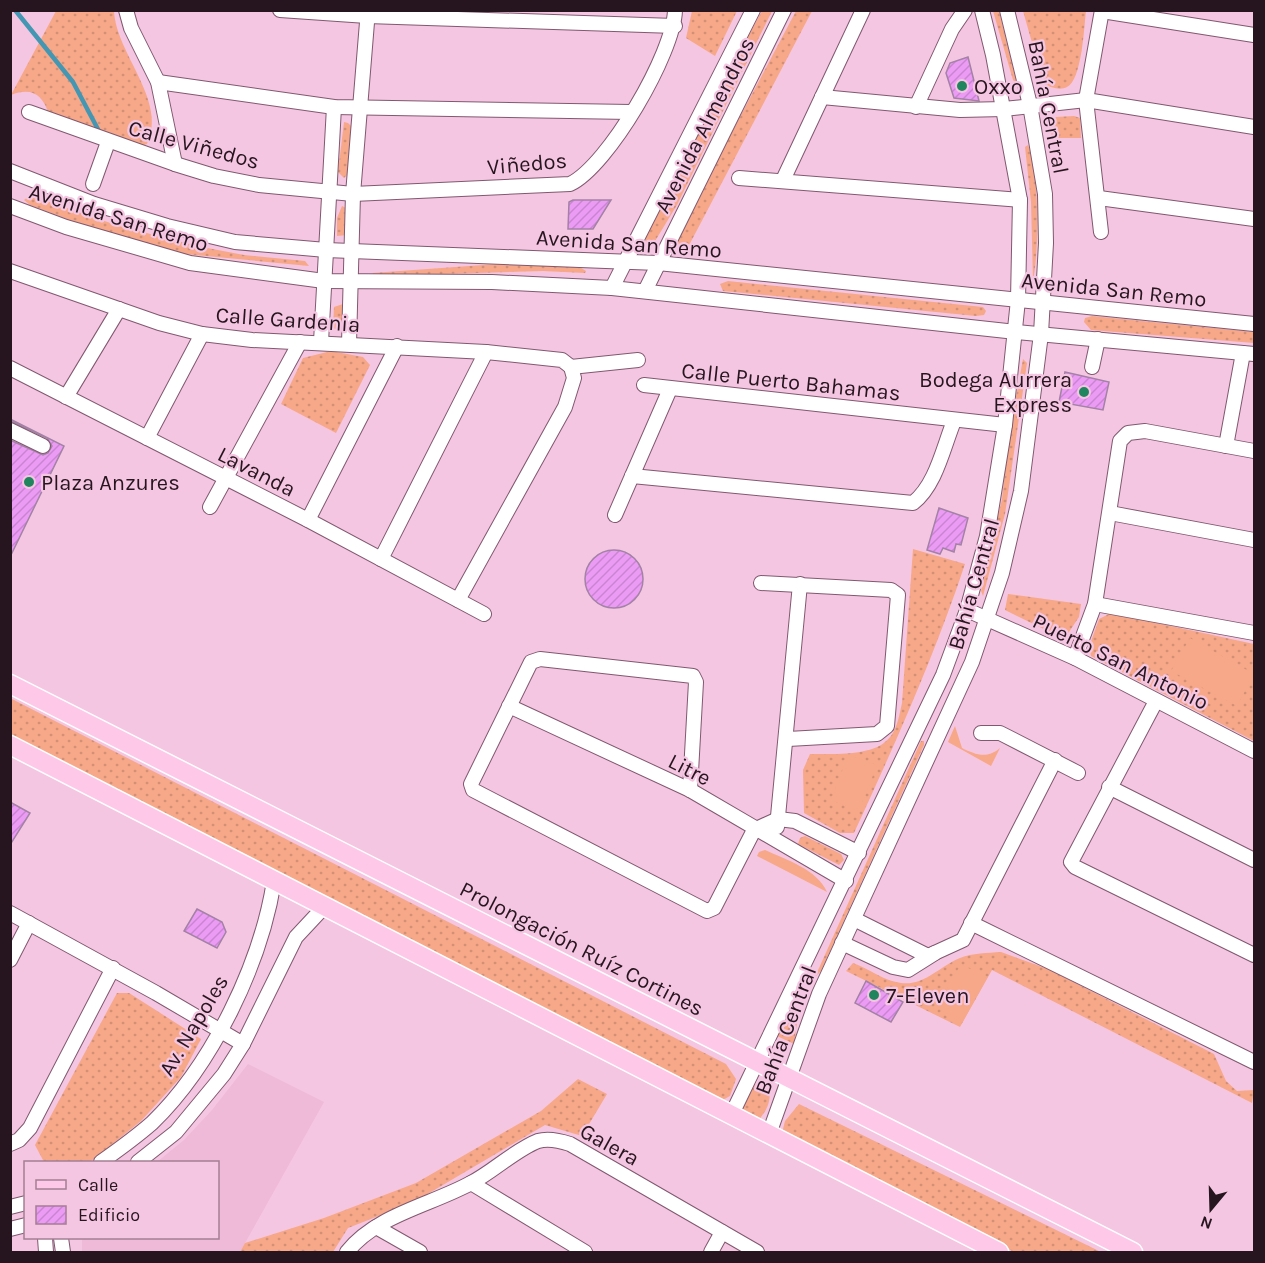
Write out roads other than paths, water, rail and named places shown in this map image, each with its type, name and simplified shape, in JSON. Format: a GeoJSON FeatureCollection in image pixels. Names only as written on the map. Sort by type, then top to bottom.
{"type":"FeatureCollection","features":[{"type":"Feature","properties":{"kind":"main road","name":"Prolongación Ruíz Cortines"},"geometry":{"type":"LineString","coordinates":[[10,684],[1133,1252]]}},
{"type":"Feature","properties":{"kind":"main road"},"geometry":{"type":"LineString","coordinates":[[10,745],[998,1252]]}},
{"type":"Feature","properties":{"kind":"street"},"geometry":{"type":"LineString","coordinates":[[126,10],[131,28],[158,82],[175,164]]}},
{"type":"Feature","properties":{"kind":"street"},"geometry":{"type":"LineString","coordinates":[[280,10],[675,26]]}},
{"type":"Feature","properties":{"kind":"street","name":"Viñedos"},"geometry":{"type":"LineString","coordinates":[[353,194],[570,184],[581,179],[602,159],[650,81],[675,26],[675,10]]}},
{"type":"Feature","properties":{"kind":"street","name":"Avenida Almendros"},"geometry":{"type":"LineString","coordinates":[[612,288],[753,10]]}},
{"type":"Feature","properties":{"kind":"street","name":"Avenida Almendros"},"geometry":{"type":"LineString","coordinates":[[645,291],[784,10]]}},
{"type":"Feature","properties":{"kind":"street"},"geometry":{"type":"LineString","coordinates":[[783,180],[863,10]]}},
{"type":"Feature","properties":{"kind":"street"},"geometry":{"type":"LineString","coordinates":[[916,107],[952,28],[965,10]]}},
{"type":"Feature","properties":{"kind":"street","name":"Bahía Central"},"geometry":{"type":"LineString","coordinates":[[731,1116],[755,1061],[846,881],[927,710],[967,610],[987,536],[1005,425],[1016,332],[1020,200],[1004,109],[982,10]]}},
{"type":"Feature","properties":{"kind":"street","name":"Bahía Central"},"geometry":{"type":"LineString","coordinates":[[769,1134],[819,994],[948,719],[988,620],[1002,573],[1021,491],[1045,303],[1045,194],[1030,105],[1007,10]]}},
{"type":"Feature","properties":{"kind":"street"},"geometry":{"type":"LineString","coordinates":[[1101,231],[1086,100],[1102,11],[1254,35]]}},
{"type":"Feature","properties":{"kind":"street"},"geometry":{"type":"LineString","coordinates":[[349,344],[353,194],[358,109],[368,13]]}},
{"type":"Feature","properties":{"kind":"street"},"geometry":{"type":"LineString","coordinates":[[158,82],[358,109],[631,112]]}},
{"type":"Feature","properties":{"kind":"street"},"geometry":{"type":"LineString","coordinates":[[822,97],[916,107],[1004,109],[1086,100],[1254,127]]}},
{"type":"Feature","properties":{"kind":"street"},"geometry":{"type":"LineString","coordinates":[[321,342],[334,107]]}},
{"type":"Feature","properties":{"kind":"street","name":"Calle Viñedos"},"geometry":{"type":"LineString","coordinates":[[29,112],[108,142],[214,176],[329,194],[353,194]]}},
{"type":"Feature","properties":{"kind":"street"},"geometry":{"type":"LineString","coordinates":[[93,184],[108,142]]}},
{"type":"Feature","properties":{"kind":"street","name":"Avenida San Remo"},"geometry":{"type":"LineString","coordinates":[[12,175],[94,204],[167,226],[235,242],[326,250],[658,263],[1254,324]]}},
{"type":"Feature","properties":{"kind":"street"},"geometry":{"type":"LineString","coordinates":[[739,178],[1020,200]]}},
{"type":"Feature","properties":{"kind":"street"},"geometry":{"type":"LineString","coordinates":[[1099,198],[1254,219]]}},
{"type":"Feature","properties":{"kind":"street","name":"Avenida San Remo"},"geometry":{"type":"LineString","coordinates":[[10,206],[66,227],[190,263],[324,281],[492,282],[612,288],[1016,332],[1249,354]]}},
{"type":"Feature","properties":{"kind":"street","name":"Calle Gardenia"},"geometry":{"type":"LineString","coordinates":[[10,271],[119,309],[202,334],[486,352],[562,360],[571,367]]}},
{"type":"Feature","properties":{"kind":"street"},"geometry":{"type":"LineString","coordinates":[[66,397],[119,309]]}},
{"type":"Feature","properties":{"kind":"street"},"geometry":{"type":"LineString","coordinates":[[147,438],[202,334]]}},
{"type":"Feature","properties":{"kind":"street"},"geometry":{"type":"LineString","coordinates":[[1092,367],[1098,339]]}},
{"type":"Feature","properties":{"kind":"street"},"geometry":{"type":"LineString","coordinates":[[210,507],[300,342]]}},
{"type":"Feature","properties":{"kind":"street"},"geometry":{"type":"LineString","coordinates":[[308,520],[397,346]]}},
{"type":"Feature","properties":{"kind":"street"},"geometry":{"type":"LineString","coordinates":[[381,559],[486,352]]}},
{"type":"Feature","properties":{"kind":"street"},"geometry":{"type":"LineString","coordinates":[[1226,446],[1249,354]]}},
{"type":"Feature","properties":{"kind":"street"},"geometry":{"type":"LineString","coordinates":[[458,600],[565,407],[574,378],[571,367],[638,360]]}},
{"type":"Feature","properties":{"kind":"street","name":"Lavanda"},"geometry":{"type":"LineString","coordinates":[[10,368],[308,520],[484,614]]}},
{"type":"Feature","properties":{"kind":"street","name":"Calle Puerto Bahamas"},"geometry":{"type":"LineString","coordinates":[[644,385],[1005,425]]}},
{"type":"Feature","properties":{"kind":"street"},"geometry":{"type":"LineString","coordinates":[[615,515],[670,389]]}},
{"type":"Feature","properties":{"kind":"street"},"geometry":{"type":"LineString","coordinates":[[632,476],[913,503],[924,495],[930,484],[954,420]]}},
{"type":"Feature","properties":{"kind":"street"},"geometry":{"type":"LineString","coordinates":[[10,430],[43,446]]}},
{"type":"Feature","properties":{"kind":"street"},"geometry":{"type":"LineString","coordinates":[[1075,658],[1095,604],[1110,513],[1116,454],[1120,441],[1128,433],[1145,431],[1254,451]]}},
{"type":"Feature","properties":{"kind":"street"},"geometry":{"type":"LineString","coordinates":[[1110,513],[1254,540]]}},
{"type":"Feature","properties":{"kind":"street"},"geometry":{"type":"LineString","coordinates":[[761,583],[891,590],[898,595],[887,726],[877,734],[788,739]]}},
{"type":"Feature","properties":{"kind":"street"},"geometry":{"type":"LineString","coordinates":[[776,840],[788,739],[800,584]]}},
{"type":"Feature","properties":{"kind":"street"},"geometry":{"type":"LineString","coordinates":[[1095,604],[1254,633]]}},
{"type":"Feature","properties":{"kind":"street","name":"Puerto San Antonio"},"geometry":{"type":"LineString","coordinates":[[967,610],[1075,658],[1254,751]]}},
{"type":"Feature","properties":{"kind":"street"},"geometry":{"type":"LineString","coordinates":[[690,790],[696,682],[693,676],[535,660],[531,662],[472,780],[473,790],[711,911],[754,830],[778,819],[795,821],[859,853]]}},
{"type":"Feature","properties":{"kind":"street"},"geometry":{"type":"LineString","coordinates":[[1155,701],[1071,862],[1075,867],[1254,955]]}},
{"type":"Feature","properties":{"kind":"street","name":"Litre"},"geometry":{"type":"LineString","coordinates":[[509,706],[690,790],[754,830],[776,840],[846,881]]}},
{"type":"Feature","properties":{"kind":"street"},"geometry":{"type":"LineString","coordinates":[[927,710],[948,719]]}},
{"type":"Feature","properties":{"kind":"street"},"geometry":{"type":"LineString","coordinates":[[981,733],[1000,733],[1078,773]]}},
{"type":"Feature","properties":{"kind":"street"},"geometry":{"type":"LineString","coordinates":[[842,943],[893,967],[908,970],[963,940],[1055,760]]}},
{"type":"Feature","properties":{"kind":"street"},"geometry":{"type":"LineString","coordinates":[[1109,787],[1254,860]]}},
{"type":"Feature","properties":{"kind":"street","name":"Av. Napoles"},"geometry":{"type":"LineString","coordinates":[[102,1161],[152,1122],[174,1098],[220,1030],[248,975],[262,938],[274,881]]}},
{"type":"Feature","properties":{"kind":"street"},"geometry":{"type":"LineString","coordinates":[[139,1161],[176,1132],[224,1074],[243,1044],[296,937],[324,907]]}},
{"type":"Feature","properties":{"kind":"street"},"geometry":{"type":"LineString","coordinates":[[10,913],[113,968],[243,1044]]}},
{"type":"Feature","properties":{"kind":"street"},"geometry":{"type":"LineString","coordinates":[[854,919],[934,954]]}},
{"type":"Feature","properties":{"kind":"street"},"geometry":{"type":"LineString","coordinates":[[10,960],[29,923]]}},
{"type":"Feature","properties":{"kind":"street"},"geometry":{"type":"LineString","coordinates":[[971,923],[1254,1062]]}},
{"type":"Feature","properties":{"kind":"street"},"geometry":{"type":"LineString","coordinates":[[10,1144],[19,1140],[30,1128],[113,968]]}},
{"type":"Feature","properties":{"kind":"street"},"geometry":{"type":"LineString","coordinates":[[795,984],[819,994]]}},
{"type":"Feature","properties":{"kind":"street","name":"Galera"},"geometry":{"type":"LineString","coordinates":[[347,1252],[356,1241],[376,1227],[471,1183],[539,1141],[559,1140],[570,1144],[757,1252]]}},
{"type":"Feature","properties":{"kind":"street"},"geometry":{"type":"LineString","coordinates":[[471,1183],[585,1252]]}},
{"type":"Feature","properties":{"kind":"street"},"geometry":{"type":"LineString","coordinates":[[376,1227],[420,1252]]}},
{"type":"Feature","properties":{"kind":"street"},"geometry":{"type":"LineString","coordinates":[[711,1252],[722,1232]]}},
{"type":"Feature","properties":{"kind":"waterway"},"geometry":{"type":"LineString","coordinates":[[15,10],[73,82],[101,135]]}},
{"type":"Feature","properties":{"kind":"place","name":"Oxxo"},"geometry":{"type":"Point","coordinates":[962,86]}},
{"type":"Feature","properties":{"kind":"place","name":"Bodega Aurrera Express"},"geometry":{"type":"Point","coordinates":[1084,392]}},
{"type":"Feature","properties":{"kind":"place","name":"Plaza Anzures"},"geometry":{"type":"Point","coordinates":[29,482]}},
{"type":"Feature","properties":{"kind":"place","name":"7-Eleven"},"geometry":{"type":"Point","coordinates":[874,995]}}]}
